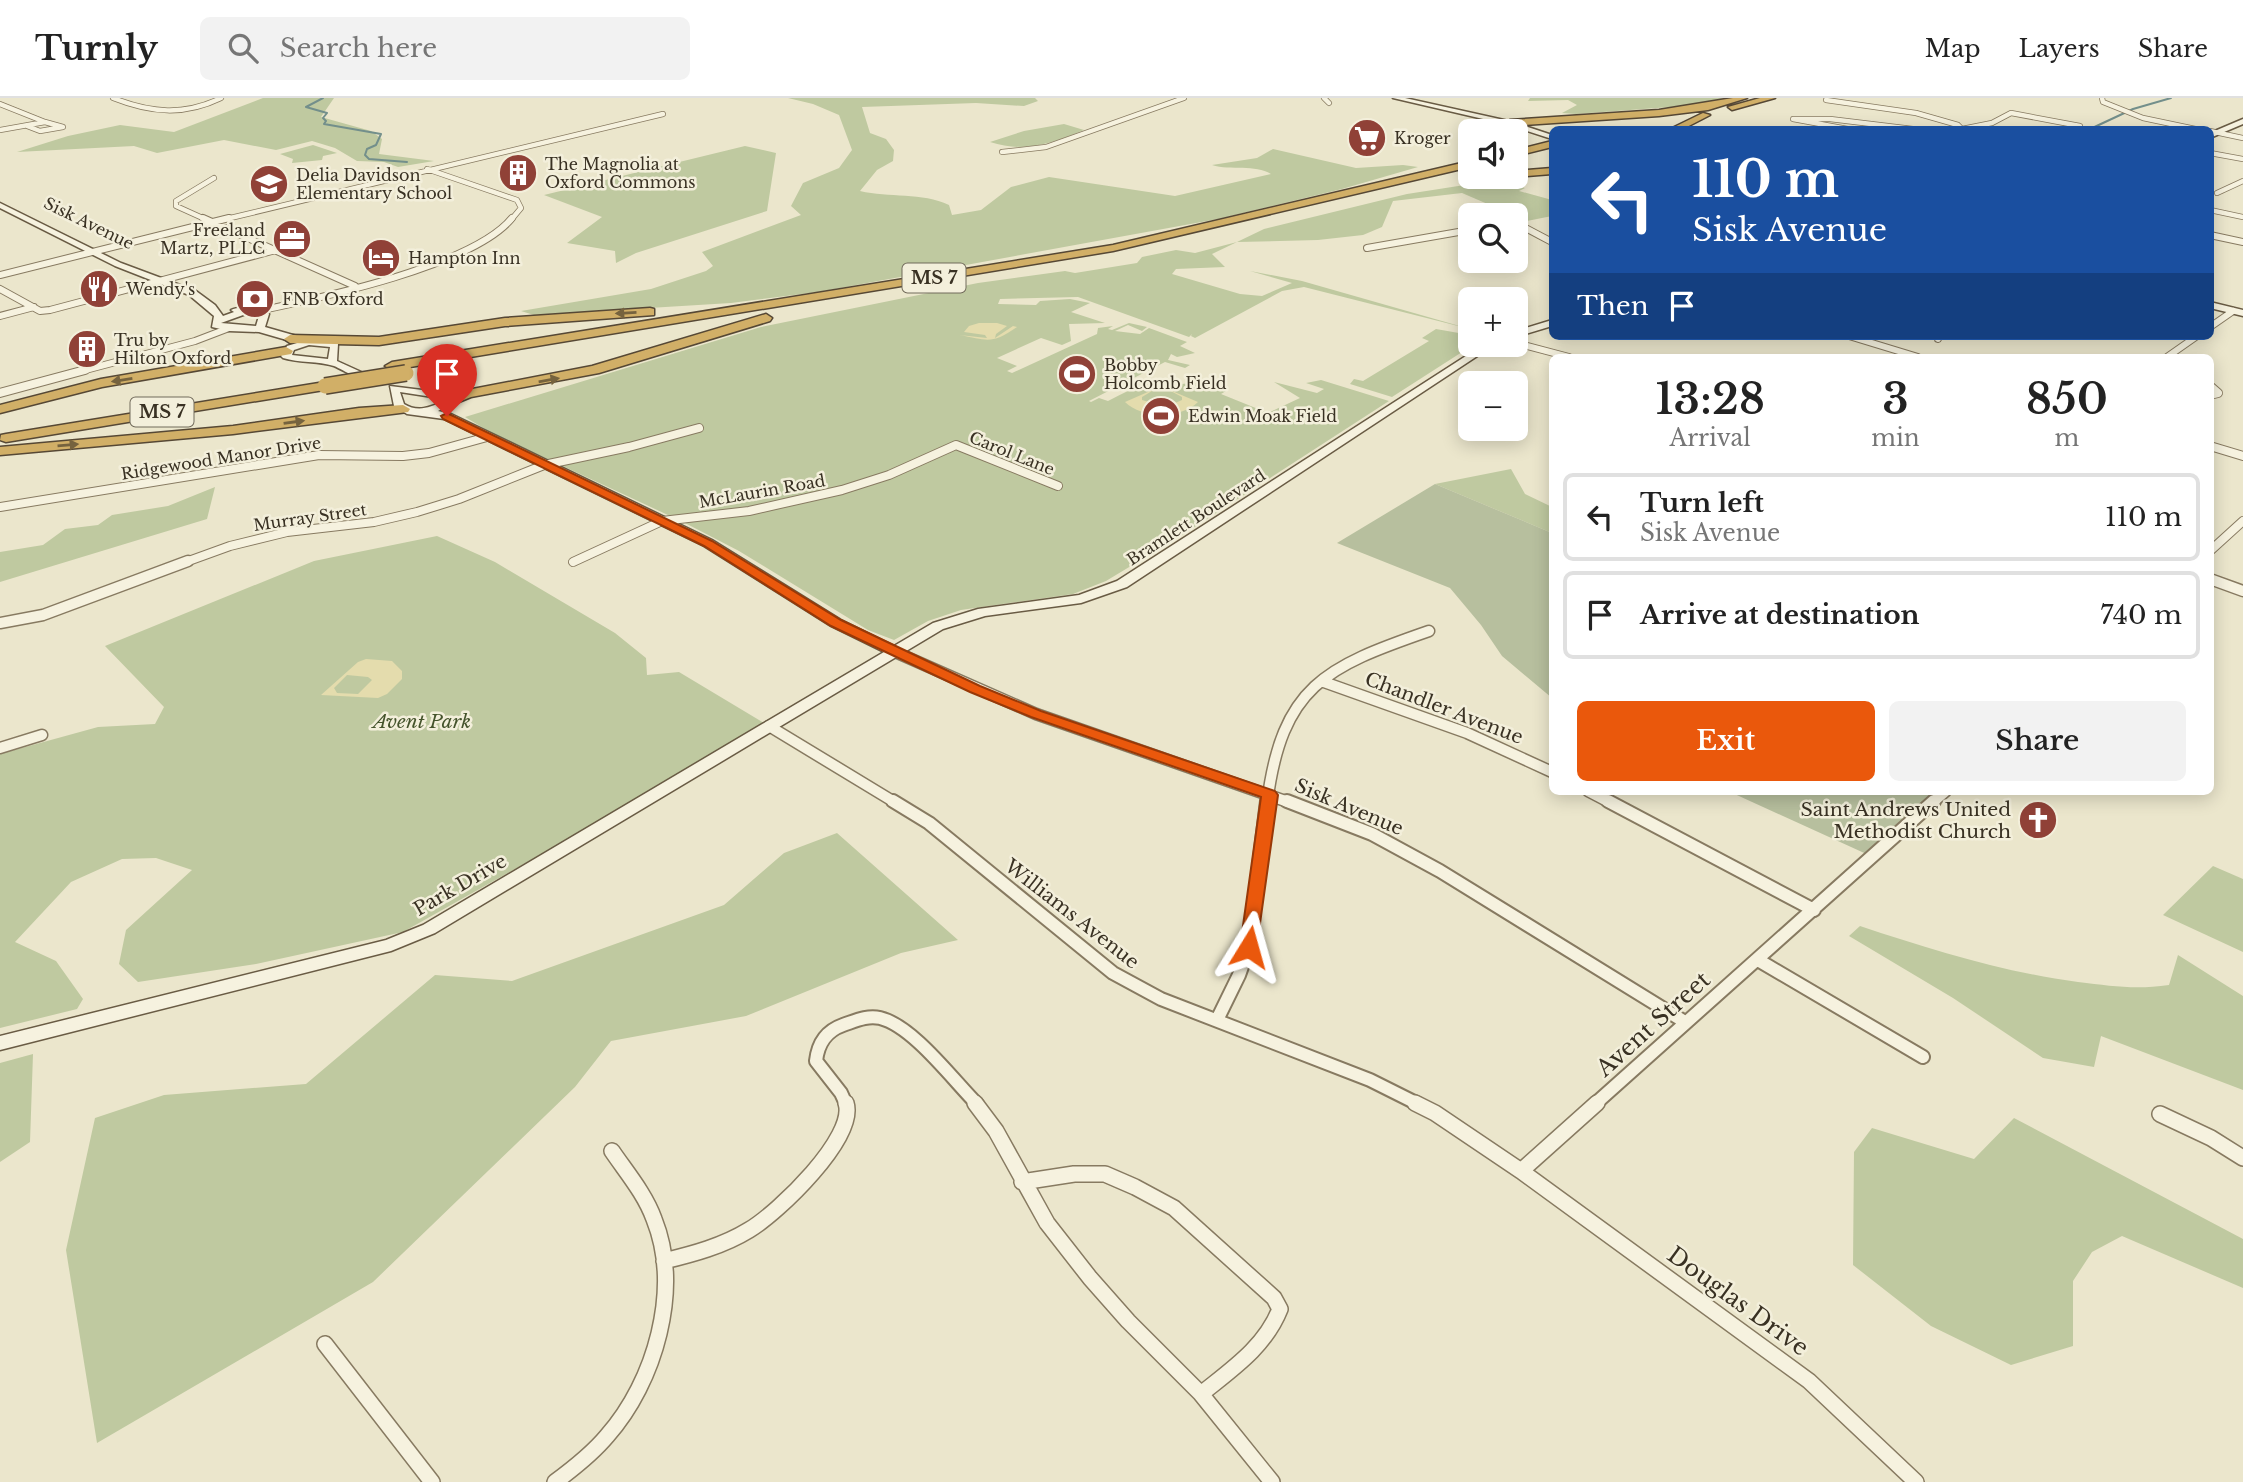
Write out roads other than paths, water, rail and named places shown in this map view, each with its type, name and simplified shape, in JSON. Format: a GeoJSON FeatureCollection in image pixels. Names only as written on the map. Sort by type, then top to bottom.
{"type":"FeatureCollection","features":[{"type":"Feature","properties":{"kind":"highway"},"geometry":{"type":"LineString","coordinates":[[1631,125],[1743,98]]}},
{"type":"Feature","properties":{"kind":"highway"},"geometry":{"type":"LineString","coordinates":[[1658,126],[1771,98]]}},
{"type":"Feature","properties":{"kind":"highway"},"geometry":{"type":"LineString","coordinates":[[1528,125],[1659,113],[1722,103]]}},
{"type":"Feature","properties":{"kind":"highway"},"geometry":{"type":"LineString","coordinates":[[1681,126],[1712,112]]}},
{"type":"Feature","properties":{"kind":"highway"},"geometry":{"type":"LineString","coordinates":[[1528,150],[1549,144]]}},
{"type":"Feature","properties":{"kind":"highway"},"geometry":{"type":"LineString","coordinates":[[1528,154],[1549,144]]}},
{"type":"Feature","properties":{"kind":"highway"},"geometry":{"type":"LineString","coordinates":[[1402,184],[1458,159]]}},
{"type":"Feature","properties":{"kind":"highway","name":"MS 7"},"geometry":{"type":"LineString","coordinates":[[0,429],[318,382],[406,373],[1089,260],[1402,184],[1458,168]]}},
{"type":"Feature","properties":{"kind":"highway"},"geometry":{"type":"LineString","coordinates":[[1528,173],[1549,171]]}},
{"type":"Feature","properties":{"kind":"highway","name":"MS 7"},"geometry":{"type":"LineString","coordinates":[[0,439],[318,382],[392,366],[1125,245],[1458,173]]}},
{"type":"Feature","properties":{"kind":"highway"},"geometry":{"type":"LineString","coordinates":[[1402,184],[1452,180]]}},
{"type":"Feature","properties":{"kind":"highway"},"geometry":{"type":"LineString","coordinates":[[331,344],[379,341],[506,322],[816,298]]}},
{"type":"Feature","properties":{"kind":"highway"},"geometry":{"type":"LineString","coordinates":[[446,408],[482,391],[594,370],[730,327],[833,303]]}},
{"type":"Feature","properties":{"kind":"highway"},"geometry":{"type":"LineString","coordinates":[[0,409],[101,383],[246,360],[286,341],[379,341]]}},
{"type":"Feature","properties":{"kind":"highway"},"geometry":{"type":"LineString","coordinates":[[0,451],[195,434],[359,412],[403,410]]}},
{"type":"Feature","properties":{"kind":"street"},"geometry":{"type":"LineString","coordinates":[[113,98],[144,110],[161,112],[200,106],[221,98]]}},
{"type":"Feature","properties":{"kind":"street"},"geometry":{"type":"LineString","coordinates":[[1002,152],[1046,146],[1184,98]]}},
{"type":"Feature","properties":{"kind":"street"},"geometry":{"type":"LineString","coordinates":[[1324,98],[1329,103]]}},
{"type":"Feature","properties":{"kind":"street"},"geometry":{"type":"LineString","coordinates":[[1384,98],[1461,119]]}},
{"type":"Feature","properties":{"kind":"street"},"geometry":{"type":"LineString","coordinates":[[1396,98],[1479,119]]}},
{"type":"Feature","properties":{"kind":"street"},"geometry":{"type":"LineString","coordinates":[[2102,98],[2103,102],[2122,111],[2181,126]]}},
{"type":"Feature","properties":{"kind":"street"},"geometry":{"type":"LineString","coordinates":[[1826,100],[1916,113],[1959,126]]}},
{"type":"Feature","properties":{"kind":"street"},"geometry":{"type":"LineString","coordinates":[[0,104],[62,127],[40,131],[27,126]]}},
{"type":"Feature","properties":{"kind":"street"},"geometry":{"type":"LineString","coordinates":[[1977,126],[1992,123],[2011,113],[2080,126]]}},
{"type":"Feature","properties":{"kind":"street"},"geometry":{"type":"LineString","coordinates":[[0,275],[427,169],[501,154],[663,114]]}},
{"type":"Feature","properties":{"kind":"street"},"geometry":{"type":"LineString","coordinates":[[1831,126],[1793,119],[1830,119],[1893,126]]}},
{"type":"Feature","properties":{"kind":"street"},"geometry":{"type":"LineString","coordinates":[[2214,134],[2243,121]]}},
{"type":"Feature","properties":{"kind":"street"},"geometry":{"type":"LineString","coordinates":[[0,130],[46,122]]}},
{"type":"Feature","properties":{"kind":"street"},"geometry":{"type":"LineString","coordinates":[[1528,134],[1549,142]]}},
{"type":"Feature","properties":{"kind":"street"},"geometry":{"type":"LineString","coordinates":[[2214,134],[2243,138]]}},
{"type":"Feature","properties":{"kind":"street"},"geometry":{"type":"LineString","coordinates":[[2214,154],[2243,159]]}},
{"type":"Feature","properties":{"kind":"street"},"geometry":{"type":"LineString","coordinates":[[0,393],[262,321],[289,305],[468,250],[519,213],[521,208],[517,200],[427,169]]}},
{"type":"Feature","properties":{"kind":"street"},"geometry":{"type":"LineString","coordinates":[[214,178],[176,201],[179,210],[355,286]]}},
{"type":"Feature","properties":{"kind":"street"},"geometry":{"type":"LineString","coordinates":[[2217,193],[2243,181]]}},
{"type":"Feature","properties":{"kind":"street","name":"Sisk Avenue"},"geometry":{"type":"LineString","coordinates":[[0,197],[148,270],[213,306],[247,311],[286,341],[286,356],[332,362],[394,388],[442,395],[446,408],[487,437],[708,543],[836,623],[893,651],[1036,714],[1355,826],[1407,852],[1685,1022]]}},
{"type":"Feature","properties":{"kind":"street","name":"Sisk Avenue"},"geometry":{"type":"LineString","coordinates":[[0,205],[136,272],[162,280]]}},
{"type":"Feature","properties":{"kind":"street"},"geometry":{"type":"LineString","coordinates":[[2214,211],[2243,217]]}},
{"type":"Feature","properties":{"kind":"street"},"geometry":{"type":"LineString","coordinates":[[1528,229],[1549,240]]}},
{"type":"Feature","properties":{"kind":"street"},"geometry":{"type":"LineString","coordinates":[[1367,248],[1458,232]]}},
{"type":"Feature","properties":{"kind":"street"},"geometry":{"type":"LineString","coordinates":[[2214,236],[2243,242]]}},
{"type":"Feature","properties":{"kind":"street"},"geometry":{"type":"LineString","coordinates":[[0,289],[40,310],[50,310],[272,251]]}},
{"type":"Feature","properties":{"kind":"street"},"geometry":{"type":"LineString","coordinates":[[162,348],[197,336],[217,322],[219,316],[213,306]]}},
{"type":"Feature","properties":{"kind":"street"},"geometry":{"type":"LineString","coordinates":[[2214,306],[2238,312]]}},
{"type":"Feature","properties":{"kind":"street"},"geometry":{"type":"LineString","coordinates":[[0,316],[34,307]]}},
{"type":"Feature","properties":{"kind":"street","name":"Sisk Avenue"},"geometry":{"type":"LineString","coordinates":[[217,322],[247,311]]}},
{"type":"Feature","properties":{"kind":"street"},"geometry":{"type":"LineString","coordinates":[[2214,325],[2238,312]]}},
{"type":"Feature","properties":{"kind":"street","name":"Sisk Avenue"},"geometry":{"type":"LineString","coordinates":[[217,322],[233,328],[262,321]]}},
{"type":"Feature","properties":{"kind":"street"},"geometry":{"type":"LineString","coordinates":[[1528,330],[1549,324]]}},
{"type":"Feature","properties":{"kind":"street"},"geometry":{"type":"LineString","coordinates":[[204,338],[233,328]]}},
{"type":"Feature","properties":{"kind":"street"},"geometry":{"type":"LineString","coordinates":[[1862,340],[1908,354]]}},
{"type":"Feature","properties":{"kind":"street"},"geometry":{"type":"LineString","coordinates":[[2171,354],[2191,340]]}},
{"type":"Feature","properties":{"kind":"street"},"geometry":{"type":"LineString","coordinates":[[286,341],[331,344],[335,346],[332,362]]}},
{"type":"Feature","properties":{"kind":"street"},"geometry":{"type":"LineString","coordinates":[[1528,345],[1558,354]]}},
{"type":"Feature","properties":{"kind":"street","name":"Bramlett Boulevard"},"geometry":{"type":"LineString","coordinates":[[893,651],[938,626],[962,617],[1081,599],[1122,584],[1471,357]]}},
{"type":"Feature","properties":{"kind":"street"},"geometry":{"type":"LineString","coordinates":[[394,388],[398,406],[403,410]]}},
{"type":"Feature","properties":{"kind":"street","name":"Sisk Avenue"},"geometry":{"type":"LineString","coordinates":[[403,410],[422,412],[446,408]]}},
{"type":"Feature","properties":{"kind":"street","name":"Murray Street"},"geometry":{"type":"LineString","coordinates":[[0,623],[43,615],[230,546],[287,532],[374,522],[417,512],[459,499],[544,465],[629,447],[699,428]]}},
{"type":"Feature","properties":{"kind":"street","name":"Ridgewood Manor Drive"},"geometry":{"type":"LineString","coordinates":[[0,507],[319,455],[402,456],[429,453],[487,437]]}},
{"type":"Feature","properties":{"kind":"street","name":"Carol Lane"},"geometry":{"type":"LineString","coordinates":[[956,445],[1058,486]]}},
{"type":"Feature","properties":{"kind":"street","name":"McLaurin Road"},"geometry":{"type":"LineString","coordinates":[[573,562],[662,521],[749,511],[842,490],[889,475],[956,445]]}},
{"type":"Feature","properties":{"kind":"street"},"geometry":{"type":"LineString","coordinates":[[2214,447],[2243,456]]}},
{"type":"Feature","properties":{"kind":"street"},"geometry":{"type":"LineString","coordinates":[[2214,547],[2243,521]]}},
{"type":"Feature","properties":{"kind":"street"},"geometry":{"type":"LineString","coordinates":[[2214,580],[2243,591]]}},
{"type":"Feature","properties":{"kind":"street"},"geometry":{"type":"LineString","coordinates":[[1217,1020],[1249,947],[1278,741],[1299,701],[1321,681],[1363,654],[1429,631]]}},
{"type":"Feature","properties":{"kind":"street","name":"Park Drive"},"geometry":{"type":"LineString","coordinates":[[0,1043],[391,945],[429,929],[893,651]]}},
{"type":"Feature","properties":{"kind":"street","name":"Chandler Avenue"},"geometry":{"type":"LineString","coordinates":[[1321,681],[1498,743],[1549,770]]}},
{"type":"Feature","properties":{"kind":"street","name":"Williams Avenue"},"geometry":{"type":"LineString","coordinates":[[769,726],[929,823],[1113,973],[1161,999],[1377,1084],[1435,1113],[1521,1171]]}},
{"type":"Feature","properties":{"kind":"street"},"geometry":{"type":"LineString","coordinates":[[0,748],[42,736]]}},
{"type":"Feature","properties":{"kind":"street"},"geometry":{"type":"LineString","coordinates":[[1596,795],[1814,910]]}},
{"type":"Feature","properties":{"kind":"street","name":"Avent Street"},"geometry":{"type":"LineString","coordinates":[[1521,1171],[1943,795]]}},
{"type":"Feature","properties":{"kind":"street"},"geometry":{"type":"LineString","coordinates":[[1758,960],[1923,1057]]}},
{"type":"Feature","properties":{"kind":"street"},"geometry":{"type":"LineString","coordinates":[[664,1261],[714,1248],[755,1227],[836,1144],[849,1116],[847,1106],[816,1061],[817,1051],[824,1036],[834,1028],[864,1017],[879,1018],[897,1025],[925,1050],[981,1109],[1047,1223],[1128,1321],[1201,1394],[1272,1482]]}},
{"type":"Feature","properties":{"kind":"street"},"geometry":{"type":"LineString","coordinates":[[2160,1114],[2211,1138],[2243,1158]]}},
{"type":"Feature","properties":{"kind":"street"},"geometry":{"type":"LineString","coordinates":[[555,1482],[568,1474],[612,1430],[650,1365],[663,1316],[664,1261],[658,1227],[647,1203],[612,1151]]}},
{"type":"Feature","properties":{"kind":"street","name":"Douglas Drive"},"geometry":{"type":"LineString","coordinates":[[1521,1171],[1809,1381],[1916,1482]]}},
{"type":"Feature","properties":{"kind":"street"},"geometry":{"type":"LineString","coordinates":[[1022,1182],[1074,1174],[1105,1174],[1135,1187],[1174,1208],[1274,1298],[1280,1309],[1276,1323],[1265,1338],[1201,1394]]}},
{"type":"Feature","properties":{"kind":"street"},"geometry":{"type":"LineString","coordinates":[[325,1344],[432,1482]]}},
{"type":"Feature","properties":{"kind":"waterway"},"geometry":{"type":"LineString","coordinates":[[323,98],[306,107],[327,113],[323,118],[326,121],[324,124],[381,134],[376,145],[367,149],[365,155],[369,159],[407,162]]}},
{"type":"Feature","properties":{"kind":"waterway"},"geometry":{"type":"LineString","coordinates":[[2097,126],[2133,109],[2171,98]]}},
{"type":"Feature","properties":{"kind":"place","name":"Kroger"},"geometry":{"type":"Point","coordinates":[1367,138]}},
{"type":"Feature","properties":{"kind":"place","name":"The Magnolia at Oxford Commons"},"geometry":{"type":"Point","coordinates":[518,173]}},
{"type":"Feature","properties":{"kind":"place","name":"Delia Davidson Elementary School"},"geometry":{"type":"Point","coordinates":[269,184]}},
{"type":"Feature","properties":{"kind":"place","name":"Freeland Martz, PLLC"},"geometry":{"type":"Point","coordinates":[292,239]}},
{"type":"Feature","properties":{"kind":"place","name":"Hampton Inn"},"geometry":{"type":"Point","coordinates":[381,258]}},
{"type":"Feature","properties":{"kind":"place","name":"Wendy's"},"geometry":{"type":"Point","coordinates":[99,289]}},
{"type":"Feature","properties":{"kind":"place","name":"FNB Oxford"},"geometry":{"type":"Point","coordinates":[255,299]}},
{"type":"Feature","properties":{"kind":"place","name":"Tru by Hilton Oxford"},"geometry":{"type":"Point","coordinates":[87,349]}},
{"type":"Feature","properties":{"kind":"place","name":"Bobby Holcomb Field"},"geometry":{"type":"Point","coordinates":[1077,374]}},
{"type":"Feature","properties":{"kind":"place","name":"Edwin Moak Field"},"geometry":{"type":"Point","coordinates":[1161,416]}},
{"type":"Feature","properties":{"kind":"place","name":"Saint Andrews United Methodist Church"},"geometry":{"type":"Point","coordinates":[2038,820]}},
{"type":"Feature","properties":{"kind":"park label","name":"Avent Park"},"geometry":{"type":"Point","coordinates":[422,721]}}]}
